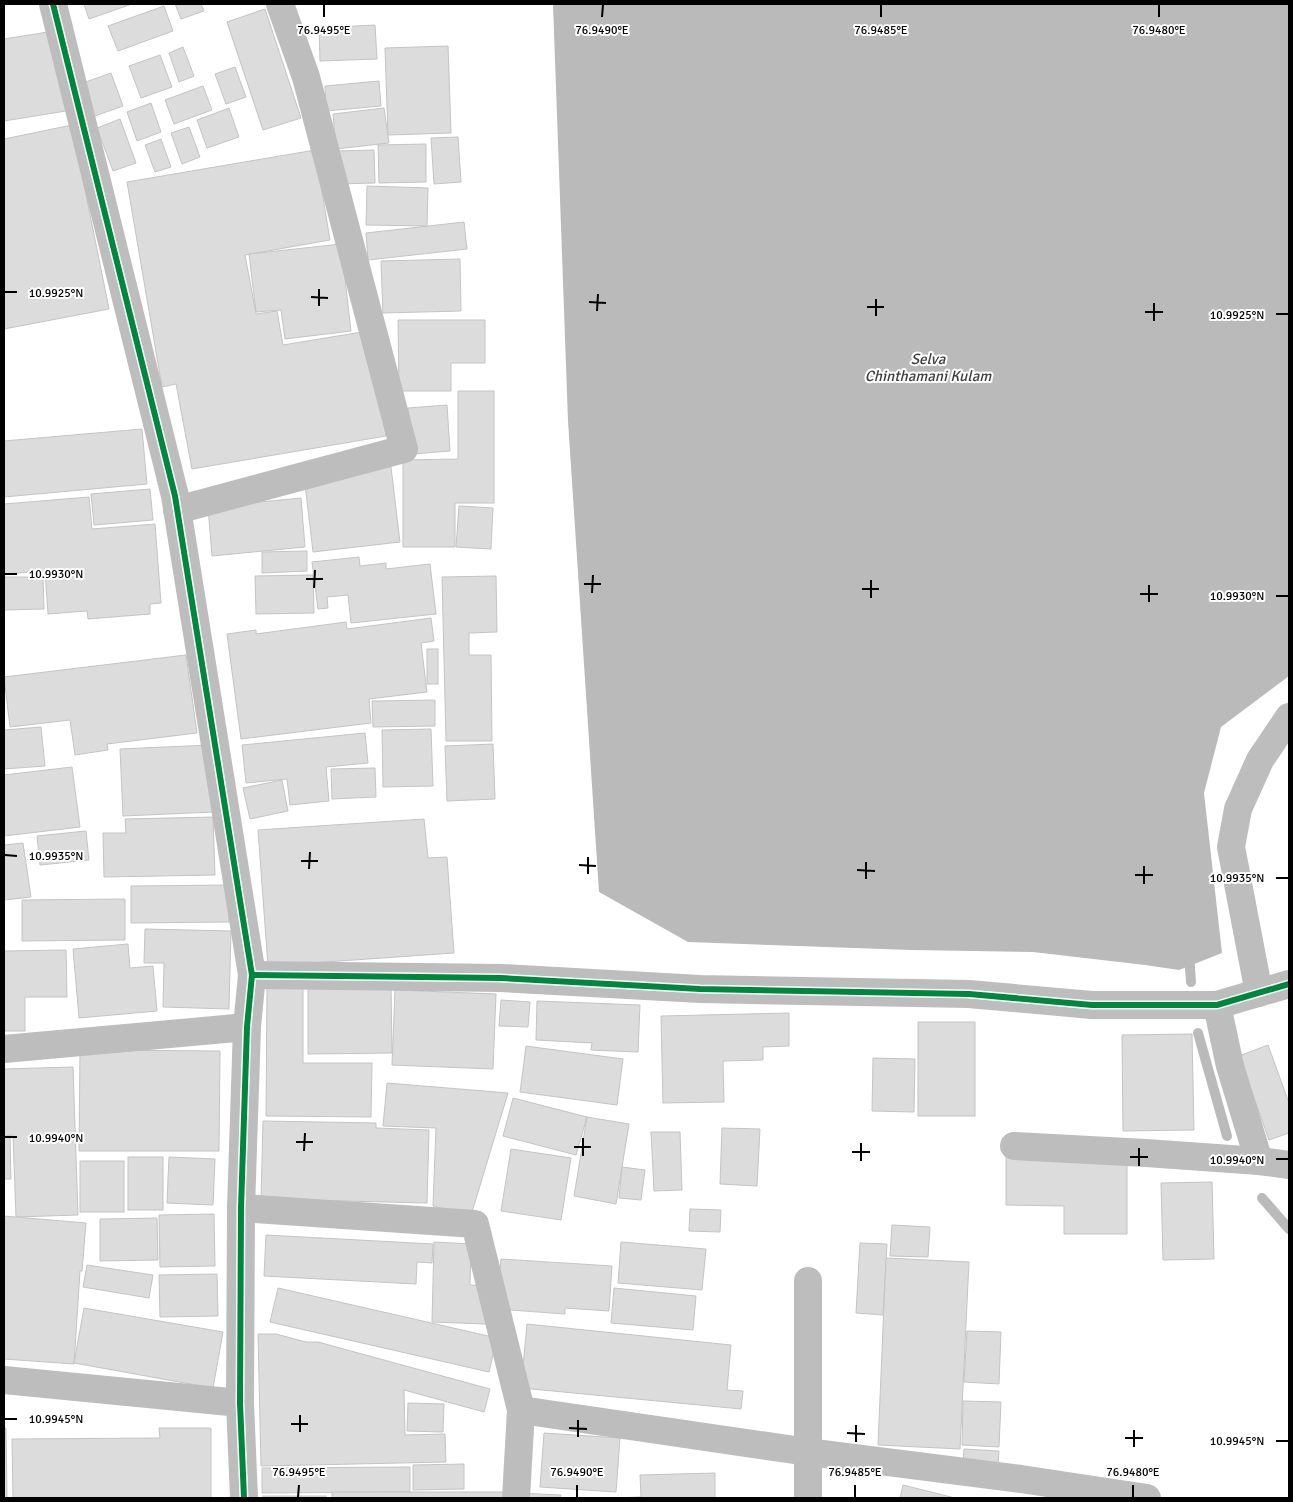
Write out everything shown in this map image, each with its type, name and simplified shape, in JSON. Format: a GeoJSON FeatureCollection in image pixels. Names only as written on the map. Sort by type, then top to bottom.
{"type":"FeatureCollection","features":[{"type":"Feature","properties":{"kind":"street"},"geometry":{"type":"LineString","coordinates":[[53,4],[175,496],[252,975],[247,1027],[241,1208],[240,1403],[244,1498]]}},
{"type":"Feature","properties":{"kind":"street"},"geometry":{"type":"LineString","coordinates":[[177,510],[404,449],[306,76],[280,4]]}},
{"type":"Feature","properties":{"kind":"street"},"geometry":{"type":"LineString","coordinates":[[1259,993],[1231,848],[1238,809],[1260,760],[1289,717]]}},
{"type":"Feature","properties":{"kind":"street"},"geometry":{"type":"LineString","coordinates":[[252,975],[500,978],[700,989],[969,994],[1092,1005],[1217,1005],[1289,984]]}},
{"type":"Feature","properties":{"kind":"street"},"geometry":{"type":"LineString","coordinates":[[1217,1005],[1230,1066],[1259,1161]]}},
{"type":"Feature","properties":{"kind":"street"},"geometry":{"type":"LineString","coordinates":[[4,1049],[247,1027]]}},
{"type":"Feature","properties":{"kind":"street"},"geometry":{"type":"LineString","coordinates":[[1014,1146],[1289,1164]]}},
{"type":"Feature","properties":{"kind":"street"},"geometry":{"type":"LineString","coordinates":[[241,1208],[474,1224],[521,1410],[516,1498]]}},
{"type":"Feature","properties":{"kind":"street"},"geometry":{"type":"LineString","coordinates":[[808,1280],[808,1498]]}},
{"type":"Feature","properties":{"kind":"street"},"geometry":{"type":"LineString","coordinates":[[4,1380],[240,1403]]}},
{"type":"Feature","properties":{"kind":"street"},"geometry":{"type":"LineString","coordinates":[[521,1410],[808,1452],[1020,1479],[1147,1498]]}},
{"type":"Feature","properties":{"kind":"water","name":"Selva Chinthamani Kulam"},"geometry":{"type":"Polygon","coordinates":[[[553,4],[1289,4],[1289,676],[1221,727],[1204,793],[1222,953],[1179,970],[1033,952],[911,950],[688,942],[599,892],[568,421],[553,4]]]}},
{"type":"Feature","properties":{"kind":"building"},"geometry":{"type":"Polygon","coordinates":[[[84,4],[132,4],[89,19],[84,4]]]}},
{"type":"Feature","properties":{"kind":"building"},"geometry":{"type":"Polygon","coordinates":[[[175,4],[201,4],[204,11],[181,19],[175,4]]]}},
{"type":"Feature","properties":{"kind":"building"},"geometry":{"type":"Polygon","coordinates":[[[164,6],[173,31],[118,51],[108,26],[164,6]]]}},
{"type":"Feature","properties":{"kind":"building"},"geometry":{"type":"Polygon","coordinates":[[[265,9],[301,118],[263,130],[227,22],[265,9]]]}},
{"type":"Feature","properties":{"kind":"building"},"geometry":{"type":"Polygon","coordinates":[[[375,25],[377,59],[320,61],[319,28],[375,25]]]}},
{"type":"Feature","properties":{"kind":"building"},"geometry":{"type":"Polygon","coordinates":[[[54,31],[66,111],[4,121],[4,39],[54,31]]]}},
{"type":"Feature","properties":{"kind":"building"},"geometry":{"type":"Polygon","coordinates":[[[448,46],[451,133],[388,135],[385,48],[448,46]]]}},
{"type":"Feature","properties":{"kind":"building"},"geometry":{"type":"Polygon","coordinates":[[[183,47],[194,76],[179,82],[169,53],[183,47]]]}},
{"type":"Feature","properties":{"kind":"building"},"geometry":{"type":"Polygon","coordinates":[[[160,55],[172,87],[141,98],[129,66],[160,55]]]}},
{"type":"Feature","properties":{"kind":"building"},"geometry":{"type":"Polygon","coordinates":[[[235,67],[246,97],[226,104],[215,74],[235,67]]]}},
{"type":"Feature","properties":{"kind":"building"},"geometry":{"type":"Polygon","coordinates":[[[111,73],[123,106],[92,117],[80,84],[111,73]]]}},
{"type":"Feature","properties":{"kind":"building"},"geometry":{"type":"Polygon","coordinates":[[[379,81],[381,106],[326,111],[325,86],[379,81]]]}},
{"type":"Feature","properties":{"kind":"building"},"geometry":{"type":"Polygon","coordinates":[[[203,86],[212,110],[174,124],[165,100],[203,86]]]}},
{"type":"Feature","properties":{"kind":"building"},"geometry":{"type":"Polygon","coordinates":[[[151,103],[161,132],[137,141],[127,112],[151,103]]]}},
{"type":"Feature","properties":{"kind":"building"},"geometry":{"type":"Polygon","coordinates":[[[229,108],[239,137],[207,148],[197,120],[229,108]]]}},
{"type":"Feature","properties":{"kind":"building"},"geometry":{"type":"Polygon","coordinates":[[[384,108],[389,143],[336,149],[333,114],[384,108]]]}},
{"type":"Feature","properties":{"kind":"building"},"geometry":{"type":"Polygon","coordinates":[[[120,119],[136,163],[113,171],[97,128],[120,119]]]}},
{"type":"Feature","properties":{"kind":"building"},"geometry":{"type":"Polygon","coordinates":[[[72,125],[109,309],[4,329],[4,139],[72,125]]]}},
{"type":"Feature","properties":{"kind":"building"},"geometry":{"type":"Polygon","coordinates":[[[189,127],[200,157],[182,164],[171,133],[189,127]]]}},
{"type":"Feature","properties":{"kind":"building"},"geometry":{"type":"Polygon","coordinates":[[[458,137],[461,182],[434,184],[431,138],[458,137]]]}},
{"type":"Feature","properties":{"kind":"building"},"geometry":{"type":"Polygon","coordinates":[[[161,139],[171,167],[155,172],[145,145],[161,139]]]}},
{"type":"Feature","properties":{"kind":"building"},"geometry":{"type":"Polygon","coordinates":[[[426,144],[426,182],[379,183],[378,145],[426,144]]]}},
{"type":"Feature","properties":{"kind":"building"},"geometry":{"type":"Polygon","coordinates":[[[315,150],[330,240],[245,255],[256,314],[277,311],[283,345],[368,331],[386,436],[192,469],[176,384],[162,387],[127,182],[315,150]]]}},
{"type":"Feature","properties":{"kind":"building"},"geometry":{"type":"Polygon","coordinates":[[[374,150],[375,183],[337,184],[336,151],[374,150]]]}},
{"type":"Feature","properties":{"kind":"building"},"geometry":{"type":"Polygon","coordinates":[[[367,186],[428,188],[427,226],[366,225],[367,186]]]}},
{"type":"Feature","properties":{"kind":"building"},"geometry":{"type":"Polygon","coordinates":[[[464,222],[467,249],[368,260],[366,233],[464,222]]]}},
{"type":"Feature","properties":{"kind":"building"},"geometry":{"type":"Polygon","coordinates":[[[341,244],[351,331],[285,339],[281,310],[256,312],[249,254],[341,244]]]}},
{"type":"Feature","properties":{"kind":"building"},"geometry":{"type":"Polygon","coordinates":[[[460,259],[461,311],[383,313],[381,261],[460,259]]]}},
{"type":"Feature","properties":{"kind":"building"},"geometry":{"type":"Polygon","coordinates":[[[398,320],[485,320],[485,363],[451,363],[451,391],[399,391],[398,320]]]}},
{"type":"Feature","properties":{"kind":"building"},"geometry":{"type":"Polygon","coordinates":[[[458,391],[494,391],[494,503],[455,503],[455,547],[403,547],[403,460],[458,459],[458,391]]]}},
{"type":"Feature","properties":{"kind":"building"},"geometry":{"type":"Polygon","coordinates":[[[447,405],[450,451],[412,454],[408,408],[447,405]]]}},
{"type":"Feature","properties":{"kind":"building"},"geometry":{"type":"Polygon","coordinates":[[[142,429],[147,484],[4,497],[4,441],[142,429]]]}},
{"type":"Feature","properties":{"kind":"building"},"geometry":{"type":"Polygon","coordinates":[[[391,467],[400,542],[313,552],[304,476],[391,467]]]}},
{"type":"Feature","properties":{"kind":"building"},"geometry":{"type":"Polygon","coordinates":[[[150,489],[153,520],[94,525],[91,494],[150,489]]]}},
{"type":"Feature","properties":{"kind":"building"},"geometry":{"type":"Polygon","coordinates":[[[89,497],[92,529],[155,524],[161,603],[150,604],[150,614],[88,619],[87,611],[48,614],[45,571],[4,574],[4,504],[89,497]]]}},
{"type":"Feature","properties":{"kind":"building"},"geometry":{"type":"Polygon","coordinates":[[[301,498],[305,547],[212,556],[208,507],[301,498]]]}},
{"type":"Feature","properties":{"kind":"building"},"geometry":{"type":"Polygon","coordinates":[[[459,506],[493,508],[491,549],[456,547],[459,506]]]}},
{"type":"Feature","properties":{"kind":"building"},"geometry":{"type":"Polygon","coordinates":[[[307,551],[307,571],[262,573],[262,552],[307,551]]]}},
{"type":"Feature","properties":{"kind":"building"},"geometry":{"type":"Polygon","coordinates":[[[359,557],[360,566],[386,563],[386,569],[430,564],[436,614],[351,623],[348,595],[327,597],[328,608],[318,609],[312,562],[359,557]]]}},
{"type":"Feature","properties":{"kind":"building"},"geometry":{"type":"Polygon","coordinates":[[[313,575],[314,613],[256,614],[255,576],[313,575]]]}},
{"type":"Feature","properties":{"kind":"building"},"geometry":{"type":"Polygon","coordinates":[[[496,576],[497,632],[469,633],[469,655],[491,655],[492,741],[446,741],[442,577],[496,576]]]}},
{"type":"Feature","properties":{"kind":"building"},"geometry":{"type":"Polygon","coordinates":[[[4,577],[43,577],[44,609],[4,610],[4,577]]]}},
{"type":"Feature","properties":{"kind":"building"},"geometry":{"type":"Polygon","coordinates":[[[431,618],[434,641],[421,643],[427,692],[369,699],[371,723],[241,739],[227,634],[256,630],[256,634],[346,622],[347,629],[431,618]]]}},
{"type":"Feature","properties":{"kind":"building"},"geometry":{"type":"Polygon","coordinates":[[[427,649],[438,649],[438,684],[427,684],[427,649]]]}},
{"type":"Feature","properties":{"kind":"building"},"geometry":{"type":"Polygon","coordinates":[[[186,655],[197,733],[107,744],[108,750],[75,755],[70,720],[10,727],[4,677],[186,655]]]}},
{"type":"Feature","properties":{"kind":"building"},"geometry":{"type":"Polygon","coordinates":[[[435,700],[435,726],[373,727],[372,701],[435,700]]]}},
{"type":"Feature","properties":{"kind":"building"},"geometry":{"type":"Polygon","coordinates":[[[41,727],[45,766],[4,769],[4,730],[41,727]]]}},
{"type":"Feature","properties":{"kind":"building"},"geometry":{"type":"Polygon","coordinates":[[[431,729],[433,786],[383,787],[382,730],[431,729]]]}},
{"type":"Feature","properties":{"kind":"building"},"geometry":{"type":"Polygon","coordinates":[[[365,733],[368,763],[326,767],[329,801],[290,805],[287,779],[246,783],[242,745],[365,733]]]}},
{"type":"Feature","properties":{"kind":"building"},"geometry":{"type":"Polygon","coordinates":[[[493,744],[495,799],[447,801],[445,746],[493,744]]]}},
{"type":"Feature","properties":{"kind":"building"},"geometry":{"type":"Polygon","coordinates":[[[210,745],[214,812],[123,816],[120,749],[210,745]]]}},
{"type":"Feature","properties":{"kind":"building"},"geometry":{"type":"Polygon","coordinates":[[[72,767],[80,827],[4,836],[4,775],[72,767]]]}},
{"type":"Feature","properties":{"kind":"building"},"geometry":{"type":"Polygon","coordinates":[[[375,768],[376,797],[332,799],[331,769],[375,768]]]}},
{"type":"Feature","properties":{"kind":"building"},"geometry":{"type":"Polygon","coordinates":[[[282,780],[288,811],[250,819],[243,788],[282,780]]]}},
{"type":"Feature","properties":{"kind":"building"},"geometry":{"type":"Polygon","coordinates":[[[213,817],[215,875],[104,877],[103,833],[126,833],[125,819],[213,817]]]}},
{"type":"Feature","properties":{"kind":"building"},"geometry":{"type":"Polygon","coordinates":[[[424,819],[428,858],[447,857],[454,953],[268,966],[258,830],[424,819]]]}},
{"type":"Feature","properties":{"kind":"building"},"geometry":{"type":"Polygon","coordinates":[[[86,831],[89,860],[40,865],[37,836],[86,831]]]}},
{"type":"Feature","properties":{"kind":"building"},"geometry":{"type":"Polygon","coordinates":[[[23,843],[31,897],[4,900],[4,845],[23,843]]]}},
{"type":"Feature","properties":{"kind":"building"},"geometry":{"type":"Polygon","coordinates":[[[228,885],[229,922],[131,923],[131,886],[228,885]]]}},
{"type":"Feature","properties":{"kind":"building"},"geometry":{"type":"Polygon","coordinates":[[[125,899],[125,940],[22,941],[22,900],[125,899]]]}},
{"type":"Feature","properties":{"kind":"building"},"geometry":{"type":"Polygon","coordinates":[[[145,929],[231,931],[229,1009],[163,1007],[164,963],[144,963],[145,929]]]}},
{"type":"Feature","properties":{"kind":"building"},"geometry":{"type":"Polygon","coordinates":[[[128,944],[130,968],[153,966],[157,1011],[79,1018],[73,949],[128,944]]]}},
{"type":"Feature","properties":{"kind":"building"},"geometry":{"type":"Polygon","coordinates":[[[66,950],[67,997],[25,997],[25,1031],[4,1031],[4,951],[66,950]]]}},
{"type":"Feature","properties":{"kind":"building"},"geometry":{"type":"Polygon","coordinates":[[[391,986],[392,1053],[308,1054],[308,987],[391,986]]]}},
{"type":"Feature","properties":{"kind":"building"},"geometry":{"type":"Polygon","coordinates":[[[267,988],[303,988],[303,1063],[372,1063],[371,1117],[266,1116],[267,988]]]}},
{"type":"Feature","properties":{"kind":"building"},"geometry":{"type":"Polygon","coordinates":[[[395,990],[496,994],[493,1069],[392,1065],[395,990]]]}},
{"type":"Feature","properties":{"kind":"building"},"geometry":{"type":"Polygon","coordinates":[[[501,1000],[530,1002],[528,1027],[499,1026],[501,1000]]]}},
{"type":"Feature","properties":{"kind":"building"},"geometry":{"type":"Polygon","coordinates":[[[537,1001],[640,1005],[638,1052],[591,1050],[592,1043],[536,1040],[537,1001]]]}},
{"type":"Feature","properties":{"kind":"building"},"geometry":{"type":"Polygon","coordinates":[[[789,1013],[789,1046],[763,1047],[763,1060],[723,1061],[724,1102],[663,1103],[661,1016],[789,1013]]]}},
{"type":"Feature","properties":{"kind":"building"},"geometry":{"type":"Polygon","coordinates":[[[918,1022],[975,1022],[975,1116],[918,1116],[918,1022]]]}},
{"type":"Feature","properties":{"kind":"building"},"geometry":{"type":"Polygon","coordinates":[[[1192,1034],[1194,1130],[1123,1131],[1122,1035],[1192,1034]]]}},
{"type":"Feature","properties":{"kind":"building"},"geometry":{"type":"Polygon","coordinates":[[[1268,1045],[1289,1103],[1289,1133],[1269,1140],[1239,1056],[1268,1045]]]}},
{"type":"Feature","properties":{"kind":"building"},"geometry":{"type":"Polygon","coordinates":[[[526,1046],[623,1059],[617,1105],[520,1092],[526,1046]]]}},
{"type":"Feature","properties":{"kind":"building"},"geometry":{"type":"Polygon","coordinates":[[[80,1050],[220,1051],[219,1151],[79,1151],[80,1050]]]}},
{"type":"Feature","properties":{"kind":"building"},"geometry":{"type":"Polygon","coordinates":[[[873,1058],[915,1059],[914,1112],[872,1111],[873,1058]]]}},
{"type":"Feature","properties":{"kind":"building"},"geometry":{"type":"Polygon","coordinates":[[[73,1067],[78,1215],[16,1217],[13,1135],[4,1136],[4,1069],[73,1067]]]}},
{"type":"Feature","properties":{"kind":"building"},"geometry":{"type":"Polygon","coordinates":[[[387,1083],[508,1093],[472,1212],[455,1212],[433,1206],[436,1128],[383,1126],[387,1083]]]}},
{"type":"Feature","properties":{"kind":"building"},"geometry":{"type":"Polygon","coordinates":[[[513,1098],[587,1117],[576,1155],[503,1136],[513,1098]]]}},
{"type":"Feature","properties":{"kind":"building"},"geometry":{"type":"Polygon","coordinates":[[[587,1117],[629,1124],[616,1204],[574,1196],[587,1117]]]}},
{"type":"Feature","properties":{"kind":"building"},"geometry":{"type":"Polygon","coordinates":[[[263,1121],[376,1123],[376,1128],[429,1130],[427,1203],[261,1199],[263,1121]]]}},
{"type":"Feature","properties":{"kind":"building"},"geometry":{"type":"Polygon","coordinates":[[[722,1128],[760,1129],[757,1186],[720,1184],[722,1128]]]}},
{"type":"Feature","properties":{"kind":"building"},"geometry":{"type":"Polygon","coordinates":[[[651,1132],[680,1132],[682,1190],[654,1191],[651,1132]]]}},
{"type":"Feature","properties":{"kind":"building"},"geometry":{"type":"Polygon","coordinates":[[[4,1137],[10,1137],[11,1179],[4,1179],[4,1137]]]}},
{"type":"Feature","properties":{"kind":"building"},"geometry":{"type":"Polygon","coordinates":[[[511,1149],[571,1158],[561,1220],[501,1211],[511,1149]]]}},
{"type":"Feature","properties":{"kind":"building"},"geometry":{"type":"Polygon","coordinates":[[[1006,1151],[1127,1160],[1127,1234],[1064,1234],[1064,1206],[1006,1205],[1006,1151]]]}},
{"type":"Feature","properties":{"kind":"building"},"geometry":{"type":"Polygon","coordinates":[[[128,1157],[163,1157],[163,1210],[128,1210],[128,1157]]]}},
{"type":"Feature","properties":{"kind":"building"},"geometry":{"type":"Polygon","coordinates":[[[169,1157],[215,1159],[213,1205],[167,1203],[169,1157]]]}},
{"type":"Feature","properties":{"kind":"building"},"geometry":{"type":"Polygon","coordinates":[[[80,1161],[124,1161],[124,1212],[80,1212],[80,1161]]]}},
{"type":"Feature","properties":{"kind":"building"},"geometry":{"type":"Polygon","coordinates":[[[622,1167],[645,1170],[641,1200],[619,1198],[622,1167]]]}},
{"type":"Feature","properties":{"kind":"building"},"geometry":{"type":"Polygon","coordinates":[[[1212,1182],[1214,1259],[1163,1260],[1161,1183],[1212,1182]]]}},
{"type":"Feature","properties":{"kind":"building"},"geometry":{"type":"Polygon","coordinates":[[[690,1209],[721,1210],[720,1232],[689,1231],[690,1209]]]}},
{"type":"Feature","properties":{"kind":"building"},"geometry":{"type":"Polygon","coordinates":[[[214,1214],[215,1266],[160,1267],[159,1215],[214,1214]]]}},
{"type":"Feature","properties":{"kind":"building"},"geometry":{"type":"Polygon","coordinates":[[[4,1216],[86,1223],[82,1271],[80,1271],[74,1364],[4,1359],[4,1216]]]}},
{"type":"Feature","properties":{"kind":"building"},"geometry":{"type":"Polygon","coordinates":[[[157,1218],[158,1260],[100,1261],[100,1219],[157,1218]]]}},
{"type":"Feature","properties":{"kind":"building"},"geometry":{"type":"Polygon","coordinates":[[[892,1225],[930,1227],[928,1257],[890,1256],[892,1225]]]}},
{"type":"Feature","properties":{"kind":"building"},"geometry":{"type":"Polygon","coordinates":[[[266,1235],[433,1244],[432,1263],[417,1262],[416,1284],[264,1276],[266,1235]]]}},
{"type":"Feature","properties":{"kind":"building"},"geometry":{"type":"Polygon","coordinates":[[[434,1242],[471,1244],[470,1285],[487,1286],[486,1324],[432,1322],[434,1242]]]}},
{"type":"Feature","properties":{"kind":"building"},"geometry":{"type":"Polygon","coordinates":[[[621,1242],[706,1249],[702,1290],[618,1283],[621,1242]]]}},
{"type":"Feature","properties":{"kind":"building"},"geometry":{"type":"Polygon","coordinates":[[[860,1243],[887,1244],[883,1315],[856,1313],[860,1243]]]}},
{"type":"Feature","properties":{"kind":"building"},"geometry":{"type":"Polygon","coordinates":[[[886,1258],[969,1262],[960,1449],[878,1445],[886,1258]]]}},
{"type":"Feature","properties":{"kind":"building"},"geometry":{"type":"Polygon","coordinates":[[[501,1259],[612,1266],[609,1311],[565,1308],[565,1314],[497,1309],[501,1259]]]}},
{"type":"Feature","properties":{"kind":"building"},"geometry":{"type":"Polygon","coordinates":[[[87,1265],[153,1275],[149,1298],[83,1287],[87,1265]]]}},
{"type":"Feature","properties":{"kind":"building"},"geometry":{"type":"Polygon","coordinates":[[[217,1274],[218,1316],[160,1317],[159,1275],[217,1274]]]}},
{"type":"Feature","properties":{"kind":"building"},"geometry":{"type":"Polygon","coordinates":[[[278,1288],[497,1338],[489,1372],[270,1322],[278,1288]]]}},
{"type":"Feature","properties":{"kind":"building"},"geometry":{"type":"Polygon","coordinates":[[[614,1288],[696,1296],[693,1330],[611,1323],[614,1288]]]}},
{"type":"Feature","properties":{"kind":"building"},"geometry":{"type":"Polygon","coordinates":[[[84,1308],[223,1332],[213,1388],[74,1363],[84,1308]]]}},
{"type":"Feature","properties":{"kind":"building"},"geometry":{"type":"Polygon","coordinates":[[[527,1324],[731,1345],[727,1390],[743,1391],[741,1409],[521,1388],[527,1324]]]}},
{"type":"Feature","properties":{"kind":"building"},"geometry":{"type":"Polygon","coordinates":[[[967,1331],[1001,1332],[999,1384],[964,1382],[967,1331]]]}},
{"type":"Feature","properties":{"kind":"building"},"geometry":{"type":"Polygon","coordinates":[[[258,1334],[276,1334],[306,1342],[318,1342],[490,1389],[484,1412],[404,1390],[405,1435],[445,1434],[446,1462],[261,1466],[258,1334]]]}},
{"type":"Feature","properties":{"kind":"building"},"geometry":{"type":"Polygon","coordinates":[[[963,1401],[1001,1402],[999,1447],[962,1445],[963,1401]]]}},
{"type":"Feature","properties":{"kind":"building"},"geometry":{"type":"Polygon","coordinates":[[[408,1403],[444,1404],[443,1432],[407,1431],[408,1403]]]}},
{"type":"Feature","properties":{"kind":"building"},"geometry":{"type":"Polygon","coordinates":[[[4,1428],[6,1428],[7,1498],[4,1498],[4,1428]]]}},
{"type":"Feature","properties":{"kind":"building"},"geometry":{"type":"Polygon","coordinates":[[[159,1428],[211,1428],[211,1498],[13,1498],[12,1439],[160,1438],[159,1428]]]}},
{"type":"Feature","properties":{"kind":"building"},"geometry":{"type":"Polygon","coordinates":[[[544,1433],[620,1438],[616,1492],[540,1487],[544,1433]]]}},
{"type":"Feature","properties":{"kind":"building"},"geometry":{"type":"Polygon","coordinates":[[[964,1449],[999,1451],[998,1465],[963,1464],[964,1449]]]}},
{"type":"Feature","properties":{"kind":"building"},"geometry":{"type":"Polygon","coordinates":[[[464,1464],[464,1489],[413,1490],[413,1465],[464,1464]]]}},
{"type":"Feature","properties":{"kind":"building"},"geometry":{"type":"Polygon","coordinates":[[[410,1467],[410,1492],[262,1493],[262,1468],[410,1467]]]}},
{"type":"Feature","properties":{"kind":"building"},"geometry":{"type":"Polygon","coordinates":[[[715,1473],[715,1498],[611,1498],[641,1497],[640,1475],[715,1473]]]}},
{"type":"Feature","properties":{"kind":"building"},"geometry":{"type":"Polygon","coordinates":[[[903,1485],[955,1498],[900,1498],[903,1485]]]}},
{"type":"Feature","properties":{"kind":"building"},"geometry":{"type":"Polygon","coordinates":[[[332,1492],[510,1492],[510,1498],[332,1498],[332,1492]]]}},
{"type":"Feature","properties":{"kind":"building"},"geometry":{"type":"Polygon","coordinates":[[[519,1493],[561,1495],[560,1498],[519,1498],[519,1493]]]}},
{"type":"Feature","properties":{"kind":"building"},"geometry":{"type":"Polygon","coordinates":[[[263,1496],[326,1496],[326,1498],[263,1498],[263,1496]]]}},
{"type":"Feature","properties":{"kind":"waterway"},"geometry":{"type":"LineString","coordinates":[[1189,954],[1191,982]]}},
{"type":"Feature","properties":{"kind":"waterway"},"geometry":{"type":"LineString","coordinates":[[1198,1033],[1227,1136]]}},
{"type":"Feature","properties":{"kind":"waterway"},"geometry":{"type":"LineString","coordinates":[[1262,1198],[1289,1229]]}},
{"type":"Feature","properties":{"kind":"cycle path"},"geometry":{"type":"LineString","coordinates":[[53,4],[175,496],[252,975],[247,1027],[241,1208],[240,1403],[244,1498]]}},
{"type":"Feature","properties":{"kind":"cycle path"},"geometry":{"type":"LineString","coordinates":[[252,975],[501,978],[700,989],[969,994],[1092,1005],[1217,1005],[1289,984]]}}]}
